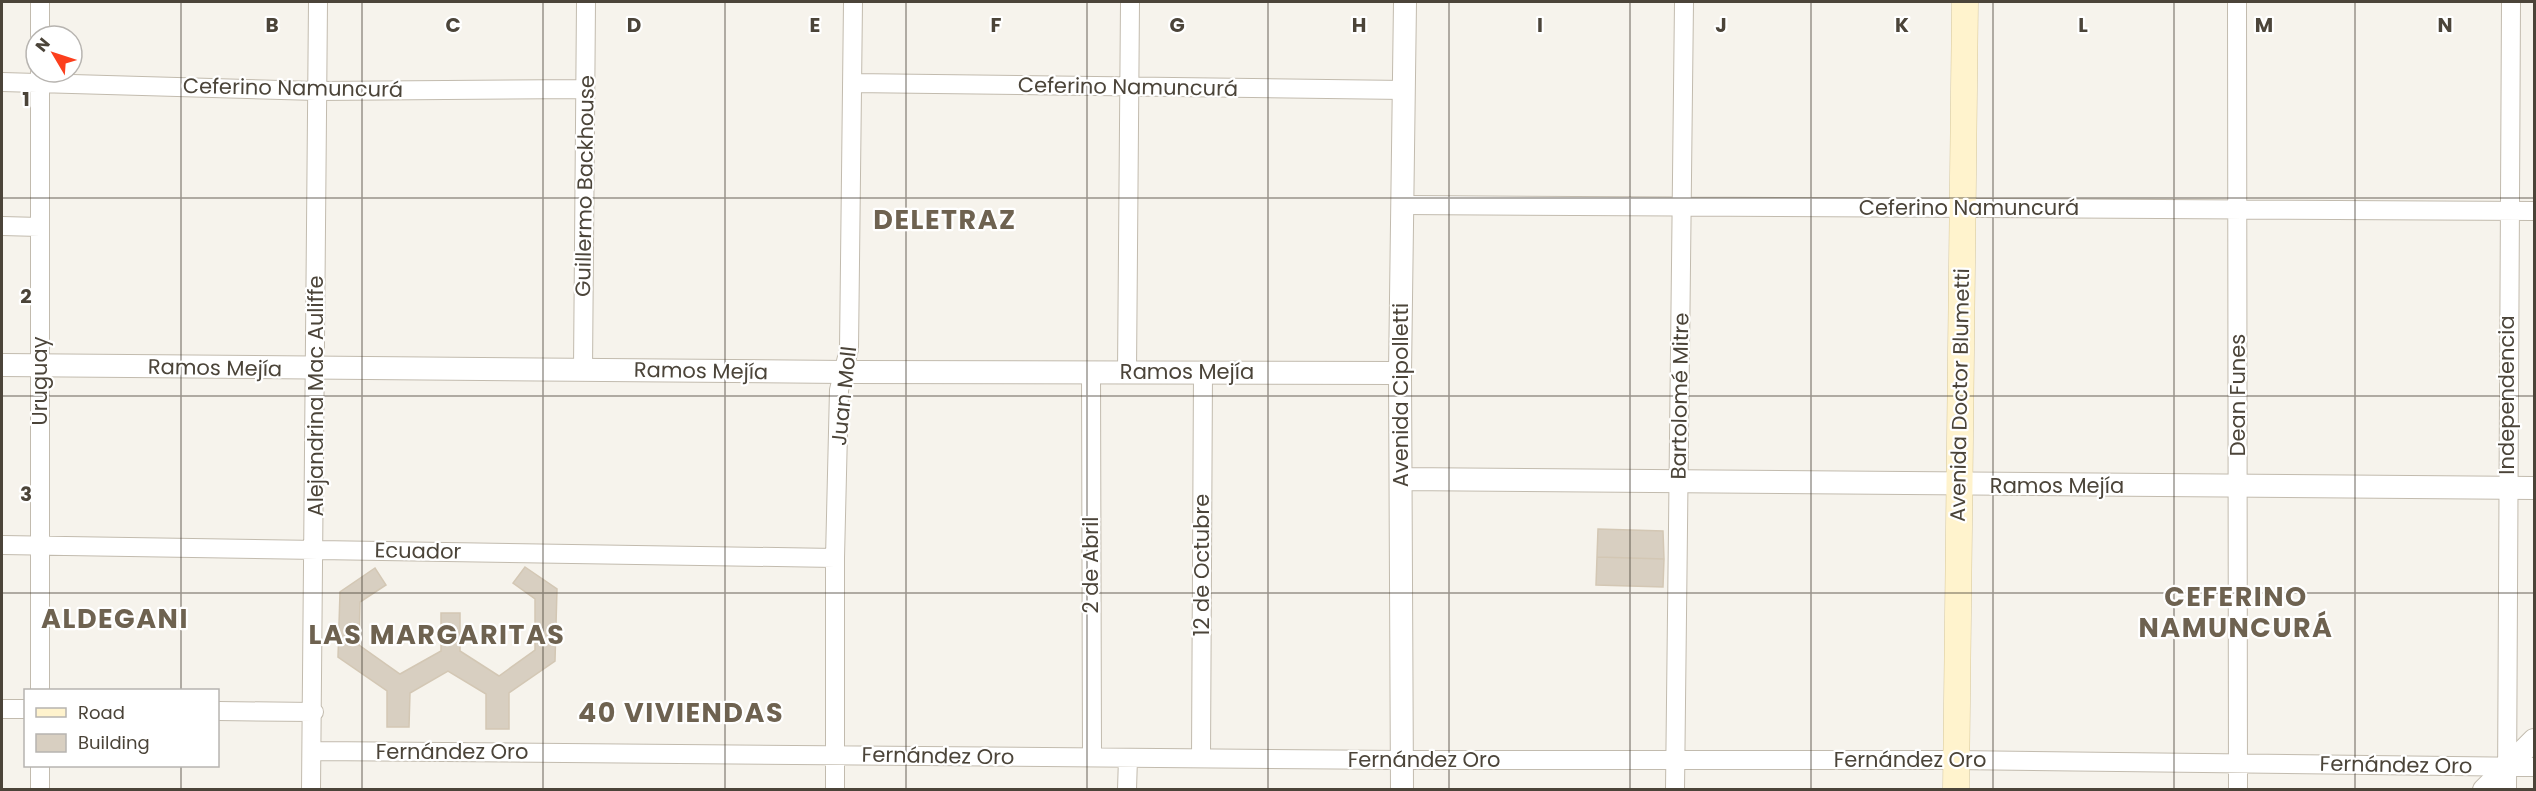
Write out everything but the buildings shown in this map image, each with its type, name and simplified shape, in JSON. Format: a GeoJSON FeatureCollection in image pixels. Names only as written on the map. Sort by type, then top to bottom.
{"type":"FeatureCollection","features":[{"type":"Feature","properties":{"kind":"main road","name":"Avenida Doctor Blumetti"},"geometry":{"type":"LineString","coordinates":[[1956,789],[1965,2]]}},
{"type":"Feature","properties":{"kind":"street"},"geometry":{"type":"LineString","coordinates":[[40,2],[40,24]]}},
{"type":"Feature","properties":{"kind":"street","name":"Alejandrina Mac Auliffe"},"geometry":{"type":"LineString","coordinates":[[312,789],[318,2]]}},
{"type":"Feature","properties":{"kind":"street","name":"Guillermo Backhouse"},"geometry":{"type":"LineString","coordinates":[[583,370],[586,2]]}},
{"type":"Feature","properties":{"kind":"street","name":"Juan Moll"},"geometry":{"type":"LineString","coordinates":[[834,789],[836,755],[835,558],[839,390],[849,349],[853,2]]}},
{"type":"Feature","properties":{"kind":"street"},"geometry":{"type":"LineString","coordinates":[[1127,372],[1130,2]]}},
{"type":"Feature","properties":{"kind":"street","name":"Avenida Cipolletti"},"geometry":{"type":"LineString","coordinates":[[1402,789],[1400,373],[1405,2]]}},
{"type":"Feature","properties":{"kind":"street","name":"Bartolomé Mitre"},"geometry":{"type":"LineString","coordinates":[[1675,789],[1684,2]]}},
{"type":"Feature","properties":{"kind":"street","name":"Dean Funes"},"geometry":{"type":"LineString","coordinates":[[2237,2],[2238,789]]}},
{"type":"Feature","properties":{"kind":"street","name":"Independencia"},"geometry":{"type":"LineString","coordinates":[[2508,789],[2507,488],[2511,2]]}},
{"type":"Feature","properties":{"kind":"street","name":"Ceferino Namuncurá"},"geometry":{"type":"LineString","coordinates":[[2,82],[24,79]]}},
{"type":"Feature","properties":{"kind":"street","name":"Ceferino Namuncurá"},"geometry":{"type":"LineString","coordinates":[[84,79],[317,91],[585,89]]}},
{"type":"Feature","properties":{"kind":"street","name":"Ceferino Namuncurá"},"geometry":{"type":"LineString","coordinates":[[852,83],[1404,90]]}},
{"type":"Feature","properties":{"kind":"street","name":"Uruguay"},"geometry":{"type":"LineString","coordinates":[[40,84],[40,689]]}},
{"type":"Feature","properties":{"kind":"street","name":"Ceferino Namuncurá"},"geometry":{"type":"LineString","coordinates":[[1403,205],[2535,211]]}},
{"type":"Feature","properties":{"kind":"street"},"geometry":{"type":"LineString","coordinates":[[2,226],[40,227]]}},
{"type":"Feature","properties":{"kind":"street","name":"Ramos Mejía"},"geometry":{"type":"LineString","coordinates":[[2,365],[316,369],[1400,373]]}},
{"type":"Feature","properties":{"kind":"street","name":"2 de Abril"},"geometry":{"type":"LineString","coordinates":[[1091,372],[1092,757]]}},
{"type":"Feature","properties":{"kind":"street","name":"12 de Octubre"},"geometry":{"type":"LineString","coordinates":[[1201,758],[1203,372]]}},
{"type":"Feature","properties":{"kind":"street","name":"Ramos Mejía"},"geometry":{"type":"LineString","coordinates":[[1401,479],[2535,488]]}},
{"type":"Feature","properties":{"kind":"street","name":"Ecuador"},"geometry":{"type":"LineString","coordinates":[[2,545],[835,558]]}},
{"type":"Feature","properties":{"kind":"street"},"geometry":{"type":"LineString","coordinates":[[2,709],[24,709]]}},
{"type":"Feature","properties":{"kind":"street"},"geometry":{"type":"LineString","coordinates":[[219,711],[314,712]]}},
{"type":"Feature","properties":{"kind":"street"},"geometry":{"type":"LineString","coordinates":[[2484,789],[2535,740]]}},
{"type":"Feature","properties":{"kind":"street","name":"Fernández Oro"},"geometry":{"type":"LineString","coordinates":[[314,751],[1402,760],[1955,760],[2535,767]]}},
{"type":"Feature","properties":{"kind":"street"},"geometry":{"type":"LineString","coordinates":[[1127,789],[1128,758]]}},
{"type":"Feature","properties":{"kind":"street"},"geometry":{"type":"LineString","coordinates":[[40,767],[40,789]]}},
{"type":"Feature","properties":{"kind":"district","name":"DELETRAZ"},"geometry":{"type":"Point","coordinates":[945,220]}},
{"type":"Feature","properties":{"kind":"district","name":"CEFERINO NAMUNCURÁ"},"geometry":{"type":"Point","coordinates":[2236,612]}},
{"type":"Feature","properties":{"kind":"district","name":"ALDEGANI"},"geometry":{"type":"Point","coordinates":[115,619]}},
{"type":"Feature","properties":{"kind":"district","name":"LAS MARGARITAS"},"geometry":{"type":"Point","coordinates":[437,635]}},
{"type":"Feature","properties":{"kind":"district","name":"40 VIVIENDAS"},"geometry":{"type":"Point","coordinates":[681,713]}}]}
